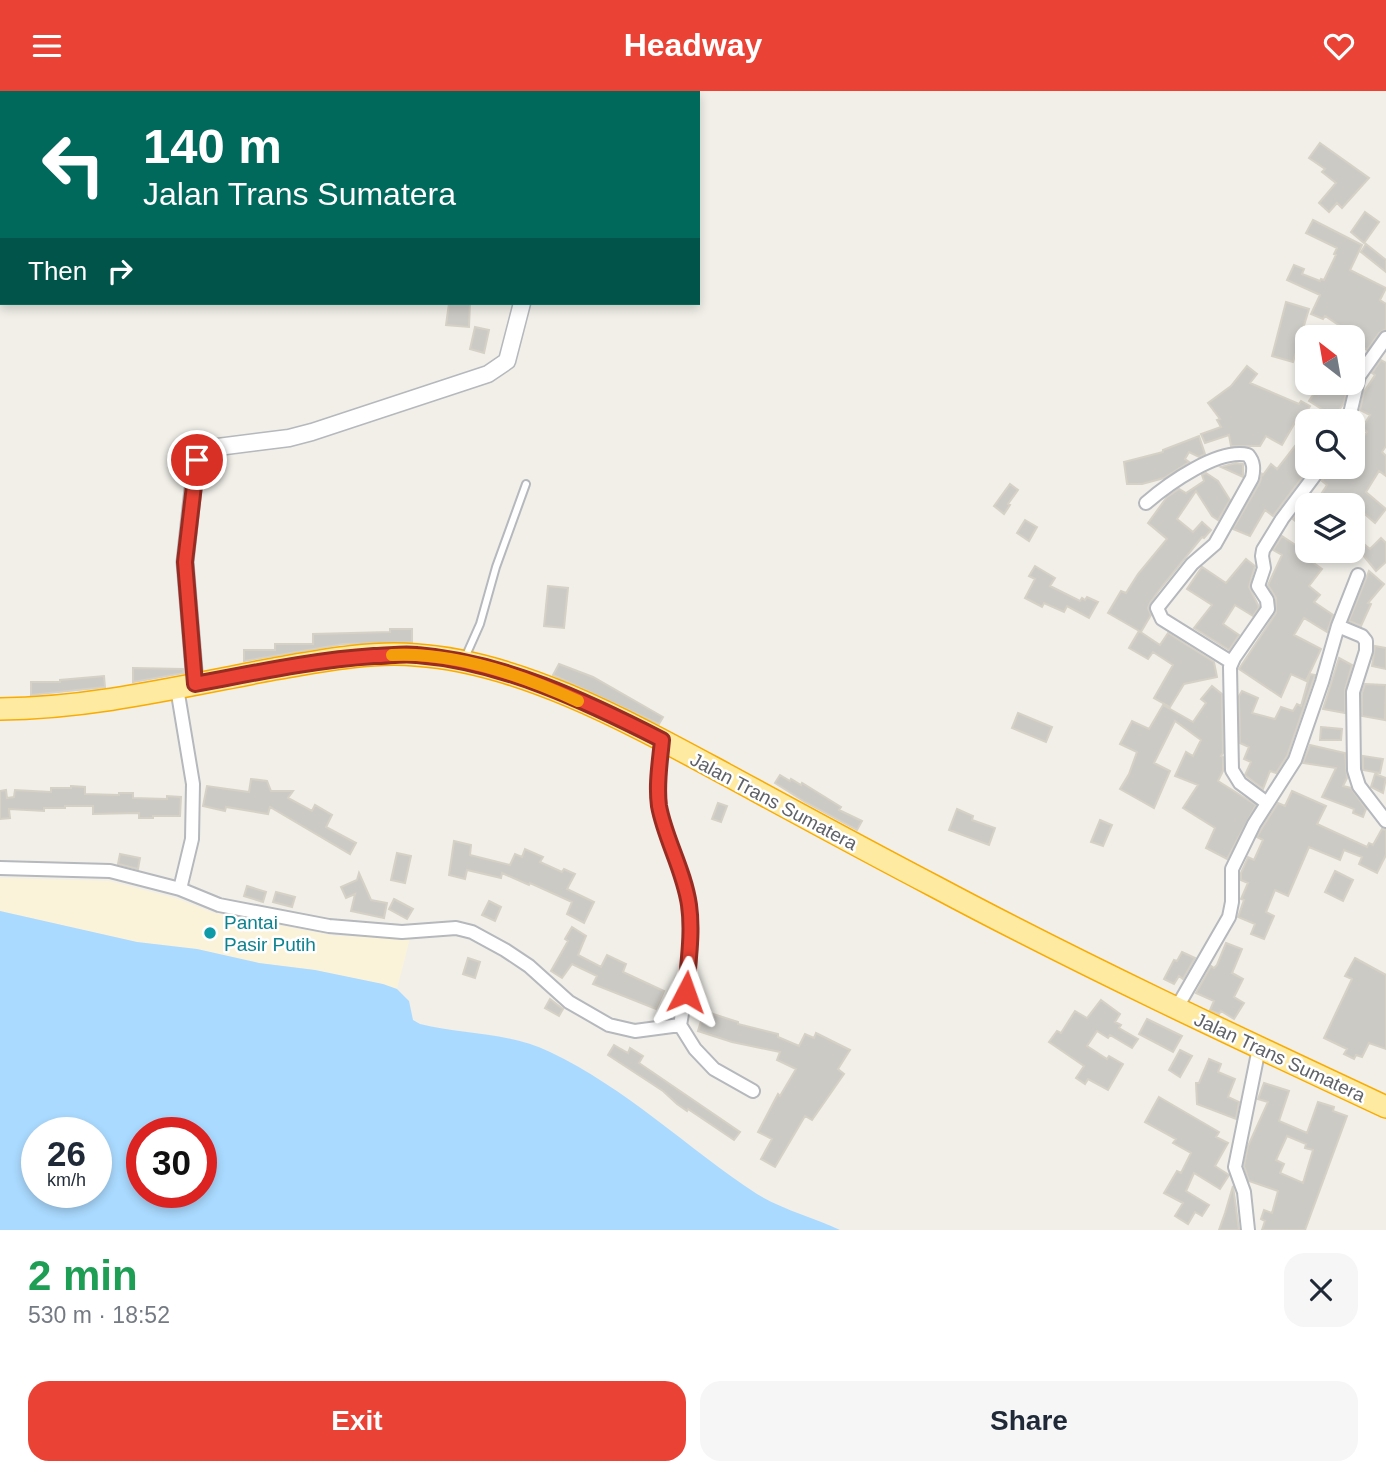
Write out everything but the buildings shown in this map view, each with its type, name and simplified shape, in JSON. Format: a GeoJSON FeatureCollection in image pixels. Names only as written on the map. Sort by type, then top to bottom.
{"type":"FeatureCollection","features":[{"type":"Feature","properties":{"kind":"highway","name":"Jalan Trans Sumatera"},"geometry":{"type":"LineString","coordinates":[[0,709],[107,702],[349,658],[415,654],[463,662],[514,676],[560,692],[662,740],[953,896],[1176,1009],[1386,1107]]}},
{"type":"Feature","properties":{"kind":"street"},"geometry":{"type":"LineString","coordinates":[[180,889],[192,839],[193,784],[186,686],[185,562],[195,470],[202,453],[210,448],[289,438],[312,432],[488,375],[507,361],[521,305]]}},
{"type":"Feature","properties":{"kind":"street"},"geometry":{"type":"LineString","coordinates":[[1351,409],[1359,376],[1386,338]]}},
{"type":"Feature","properties":{"kind":"street"},"geometry":{"type":"LineString","coordinates":[[1146,503],[1161,490],[1204,465],[1238,454],[1248,456],[1252,461],[1252,478],[1215,544],[1192,564],[1157,608],[1162,619],[1231,662]]}},
{"type":"Feature","properties":{"kind":"street"},"geometry":{"type":"LineString","coordinates":[[1267,803],[1240,783],[1232,770],[1231,662],[1268,608],[1267,600],[1258,588],[1264,568],[1262,552],[1282,519],[1312,479]]}},
{"type":"Feature","properties":{"kind":"street"},"geometry":{"type":"LineString","coordinates":[[1176,1009],[1229,917],[1233,902],[1232,869],[1267,803],[1294,760],[1312,712],[1338,626],[1358,575]]}},
{"type":"Feature","properties":{"kind":"street"},"geometry":{"type":"LineString","coordinates":[[1338,626],[1363,636],[1366,641],[1366,651],[1353,692],[1354,769],[1359,786],[1386,821]]}},
{"type":"Feature","properties":{"kind":"street"},"geometry":{"type":"LineString","coordinates":[[662,740],[659,807],[683,878],[691,927],[686,992],[680,1025],[695,1049],[714,1069],[753,1091]]}},
{"type":"Feature","properties":{"kind":"street"},"geometry":{"type":"LineString","coordinates":[[0,868],[110,871],[180,889],[219,905],[329,926],[402,932],[456,928],[484,938],[529,965],[569,1002],[609,1025],[635,1031],[680,1025]]}},
{"type":"Feature","properties":{"kind":"street"},"geometry":{"type":"LineString","coordinates":[[1248,1230],[1244,1192],[1234,1167],[1259,1048]]}},
{"type":"Feature","properties":{"kind":"lane"},"geometry":{"type":"LineString","coordinates":[[463,662],[480,624],[496,567],[526,484]]}},
{"type":"Feature","properties":{"kind":"sand","name":"Pantai Pasir Putih"},"geometry":{"type":"Polygon","coordinates":[[[0,878],[109,881],[175,898],[214,913],[335,936],[410,938],[397,989],[315,970],[259,963],[197,949],[137,942],[0,911],[0,878]]]}},
{"type":"Feature","properties":{"kind":"water"},"geometry":{"type":"Polygon","coordinates":[[[0,911],[137,942],[197,949],[259,963],[315,970],[397,989],[409,1001],[413,1020],[420,1024],[503,1037],[550,1052],[605,1083],[757,1194],[777,1205],[840,1230],[0,1230],[0,911]]]}},
{"type":"Feature","properties":{"kind":"slow traffic"},"geometry":{"type":"LineString","coordinates":[[392,655],[415,654],[463,662],[514,676],[578,701]]}},
{"type":"Feature","properties":{"kind":"place","name":"Pantai Pasir Putih"},"geometry":{"type":"Point","coordinates":[210,933]}},
{"type":"Feature","properties":{"kind":"route"},"geometry":{"type":"LineString","coordinates":[[197,460],[185,562],[195,684],[349,658],[415,654],[463,662],[560,692],[662,740],[659,807],[689,904],[691,927],[686,992]]}}]}
